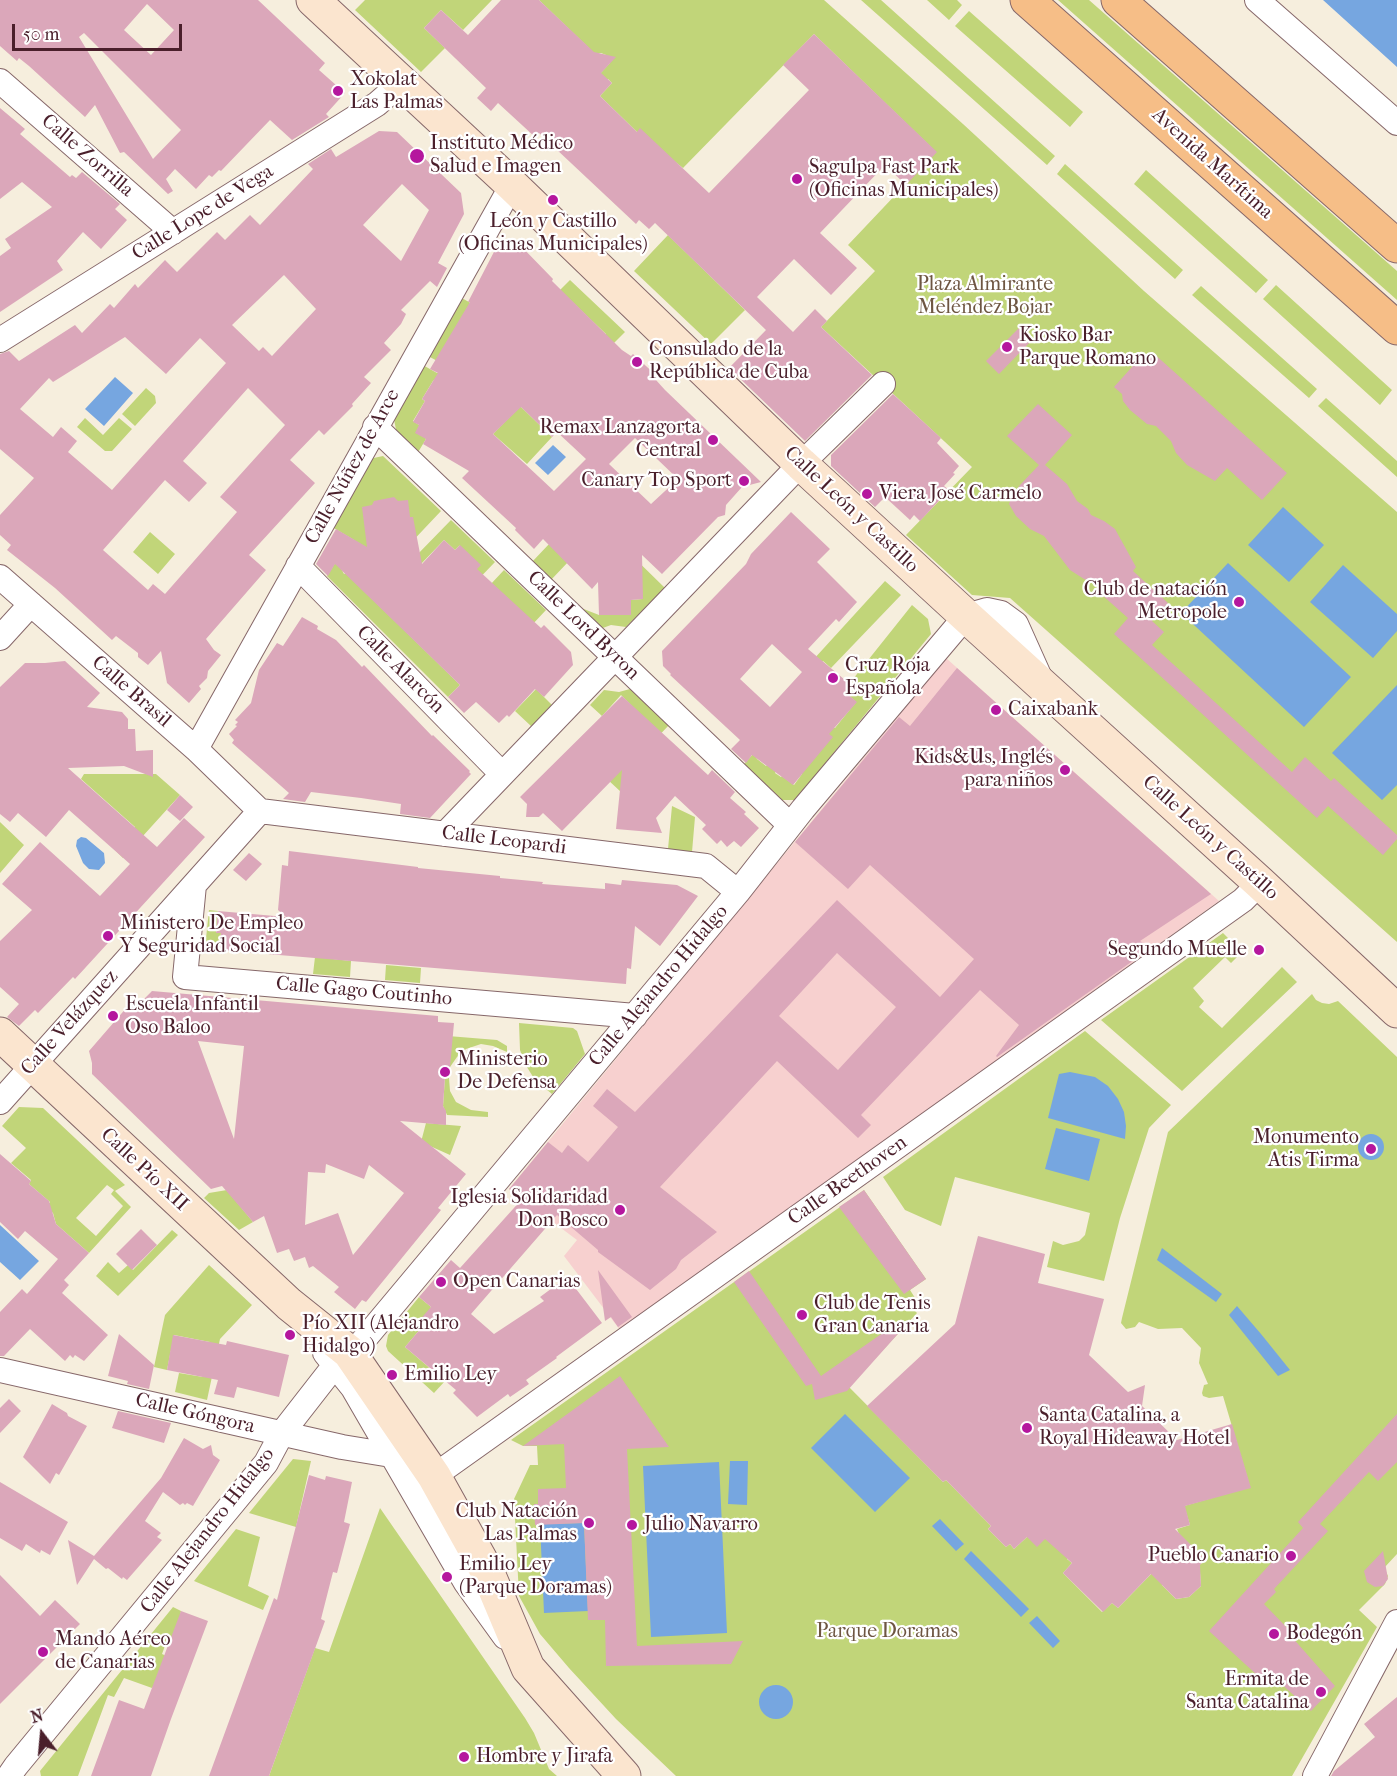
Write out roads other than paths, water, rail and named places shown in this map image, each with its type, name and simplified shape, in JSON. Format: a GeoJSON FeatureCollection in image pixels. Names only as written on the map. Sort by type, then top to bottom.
{"type":"FeatureCollection","features":[{"type":"Feature","properties":{"kind":"highway","name":"Avenida Marítima"},"geometry":{"type":"LineString","coordinates":[[1027,0],[1397,327]]}},
{"type":"Feature","properties":{"kind":"highway"},"geometry":{"type":"LineString","coordinates":[[1118,0],[1397,246]]}},
{"type":"Feature","properties":{"kind":"street","name":"Calle León y Castillo"},"geometry":{"type":"LineString","coordinates":[[313,0],[512,185],[801,464],[1396,1010]]}},
{"type":"Feature","properties":{"kind":"street"},"geometry":{"type":"LineString","coordinates":[[1257,0],[1397,123]]}},
{"type":"Feature","properties":{"kind":"street","name":"Calle Zorrilla"},"geometry":{"type":"LineString","coordinates":[[0,81],[173,232]]}},
{"type":"Feature","properties":{"kind":"street","name":"Calle Lope de Vega"},"geometry":{"type":"LineString","coordinates":[[0,340],[377,104],[402,82]]}},
{"type":"Feature","properties":{"kind":"street","name":"Calle Núñez de Arce"},"geometry":{"type":"LineString","coordinates":[[196,749],[512,185]]}},
{"type":"Feature","properties":{"kind":"street"},"geometry":{"type":"LineString","coordinates":[[445,834],[801,464],[883,384]]}},
{"type":"Feature","properties":{"kind":"street","name":"Calle Lord Byron"},"geometry":{"type":"LineString","coordinates":[[375,428],[790,825]]}},
{"type":"Feature","properties":{"kind":"street","name":"Calle Alarcón"},"geometry":{"type":"LineString","coordinates":[[298,566],[502,774]]}},
{"type":"Feature","properties":{"kind":"street","name":"Calle Brasil"},"geometry":{"type":"LineString","coordinates":[[0,577],[196,749],[260,811]]}},
{"type":"Feature","properties":{"kind":"street"},"geometry":{"type":"LineString","coordinates":[[0,638],[31,604]]}},
{"type":"Feature","properties":{"kind":"street","name":"Calle Alejandro Hidalgo"},"geometry":{"type":"LineString","coordinates":[[9,1773],[266,1463],[282,1433],[342,1358],[357,1348],[966,616]]}},
{"type":"Feature","properties":{"kind":"street","name":"Calle Leopardi"},"geometry":{"type":"LineString","coordinates":[[260,811],[706,866],[738,892]]}},
{"type":"Feature","properties":{"kind":"street","name":"Calle Velázquez"},"geometry":{"type":"LineString","coordinates":[[0,1102],[260,811]]}},
{"type":"Feature","properties":{"kind":"street","name":"Calle Beethoven"},"geometry":{"type":"LineString","coordinates":[[434,1476],[1243,900],[1260,883]]}},
{"type":"Feature","properties":{"kind":"street","name":"Calle Gago Coutinho"},"geometry":{"type":"LineString","coordinates":[[194,885],[185,977],[635,1016]]}},
{"type":"Feature","properties":{"kind":"street","name":"Calle Pío XII"},"geometry":{"type":"LineString","coordinates":[[0,1034],[289,1304],[342,1358],[434,1476],[488,1573],[528,1668]]}},
{"type":"Feature","properties":{"kind":"street","name":"Calle Pío XII"},"geometry":{"type":"LineString","coordinates":[[342,1358],[353,1388],[466,1583],[528,1668],[624,1776]]}},
{"type":"Feature","properties":{"kind":"street","name":"Calle Góngora"},"geometry":{"type":"LineString","coordinates":[[0,1370],[342,1447],[391,1455]]}},
{"type":"Feature","properties":{"kind":"street"},"geometry":{"type":"LineString","coordinates":[[1315,1776],[1397,1622]]}},
{"type":"Feature","properties":{"kind":"water"},"geometry":{"type":"Polygon","coordinates":[[[1323,0],[1397,0],[1397,67],[1323,0]]]}},
{"type":"Feature","properties":{"kind":"water"},"geometry":{"type":"Polygon","coordinates":[[[115,377],[133,393],[104,426],[85,409],[115,377]]]}},
{"type":"Feature","properties":{"kind":"water"},"geometry":{"type":"Polygon","coordinates":[[[553,445],[566,457],[548,475],[535,463],[553,445]]]}},
{"type":"Feature","properties":{"kind":"water"},"geometry":{"type":"Polygon","coordinates":[[[1283,507],[1324,545],[1289,582],[1248,545],[1283,507]]]}},
{"type":"Feature","properties":{"kind":"water"},"geometry":{"type":"Polygon","coordinates":[[[1228,563],[1351,677],[1304,727],[1181,613],[1228,563]]]}},
{"type":"Feature","properties":{"kind":"water"},"geometry":{"type":"Polygon","coordinates":[[[1343,565],[1397,614],[1397,631],[1373,658],[1310,602],[1343,565]]]}},
{"type":"Feature","properties":{"kind":"water"},"geometry":{"type":"Polygon","coordinates":[[[1397,685],[1397,785],[1382,800],[1332,753],[1397,685]]]}},
{"type":"Feature","properties":{"kind":"water"},"geometry":{"type":"Polygon","coordinates":[[[81,837],[86,838],[104,853],[105,863],[99,870],[89,869],[83,863],[76,846],[77,840],[81,837]]]}},
{"type":"Feature","properties":{"kind":"water"},"geometry":{"type":"Polygon","coordinates":[[[1070,1072],[1095,1077],[1108,1086],[1124,1112],[1125,1139],[1048,1118],[1059,1074],[1070,1072]]]}},
{"type":"Feature","properties":{"kind":"water"},"geometry":{"type":"Polygon","coordinates":[[[1056,1128],[1100,1139],[1089,1181],[1045,1169],[1056,1128]]]}},
{"type":"Feature","properties":{"kind":"water"},"geometry":{"type":"Polygon","coordinates":[[[1371,1134],[1380,1138],[1384,1147],[1380,1156],[1371,1160],[1362,1156],[1358,1147],[1362,1138],[1371,1134]]]}},
{"type":"Feature","properties":{"kind":"water"},"geometry":{"type":"Polygon","coordinates":[[[0,1225],[39,1261],[20,1280],[0,1262],[0,1225]]]}},
{"type":"Feature","properties":{"kind":"water"},"geometry":{"type":"Polygon","coordinates":[[[1162,1248],[1222,1294],[1216,1302],[1157,1260],[1162,1248]]]}},
{"type":"Feature","properties":{"kind":"water"},"geometry":{"type":"Polygon","coordinates":[[[1237,1306],[1290,1370],[1278,1376],[1229,1315],[1237,1306]]]}},
{"type":"Feature","properties":{"kind":"water"},"geometry":{"type":"Polygon","coordinates":[[[845,1414],[910,1478],[875,1512],[811,1448],[845,1414]]]}},
{"type":"Feature","properties":{"kind":"water"},"geometry":{"type":"Polygon","coordinates":[[[730,1461],[748,1461],[747,1505],[728,1504],[730,1461]]]}},
{"type":"Feature","properties":{"kind":"water"},"geometry":{"type":"Polygon","coordinates":[[[719,1462],[727,1633],[651,1637],[643,1466],[719,1462]]]}},
{"type":"Feature","properties":{"kind":"water"},"geometry":{"type":"Polygon","coordinates":[[[940,1519],[964,1544],[956,1551],[932,1526],[940,1519]]]}},
{"type":"Feature","properties":{"kind":"water"},"geometry":{"type":"Polygon","coordinates":[[[584,1523],[588,1611],[544,1613],[540,1524],[584,1523]]]}},
{"type":"Feature","properties":{"kind":"water"},"geometry":{"type":"Polygon","coordinates":[[[971,1551],[1029,1609],[1021,1617],[964,1559],[971,1551]]]}},
{"type":"Feature","properties":{"kind":"water"},"geometry":{"type":"Polygon","coordinates":[[[1037,1616],[1060,1641],[1053,1648],[1029,1623],[1037,1616]]]}},
{"type":"Feature","properties":{"kind":"water"},"geometry":{"type":"Polygon","coordinates":[[[776,1685],[788,1690],[793,1702],[788,1714],[776,1719],[764,1714],[759,1702],[764,1690],[776,1685]]]}},
{"type":"Feature","properties":{"kind":"place","name":"Xokolat Las Palmas"},"geometry":{"type":"Point","coordinates":[338,91]}},
{"type":"Feature","properties":{"kind":"place","name":"Instituto Médico Salud e Imagen"},"geometry":{"type":"Point","coordinates":[417,156]}},
{"type":"Feature","properties":{"kind":"place","name":"Sagulpa Fast Park (Oficinas Municipales)"},"geometry":{"type":"Point","coordinates":[797,179]}},
{"type":"Feature","properties":{"kind":"place","name":"León y Castillo (Oficinas Municipales)"},"geometry":{"type":"Point","coordinates":[553,200]}},
{"type":"Feature","properties":{"kind":"place","name":"Kiosko Bar Parque Romano"},"geometry":{"type":"Point","coordinates":[1007,347]}},
{"type":"Feature","properties":{"kind":"place","name":"Consulado de la República de Cuba"},"geometry":{"type":"Point","coordinates":[637,362]}},
{"type":"Feature","properties":{"kind":"place","name":"Remax Lanzagorta Central"},"geometry":{"type":"Point","coordinates":[713,440]}},
{"type":"Feature","properties":{"kind":"place","name":"Canary Top Sport"},"geometry":{"type":"Point","coordinates":[744,481]}},
{"type":"Feature","properties":{"kind":"place","name":"Viera José Carmelo"},"geometry":{"type":"Point","coordinates":[867,494]}},
{"type":"Feature","properties":{"kind":"place","name":"Club de natación Metropole"},"geometry":{"type":"Point","coordinates":[1239,602]}},
{"type":"Feature","properties":{"kind":"place","name":"Cruz Roja Española"},"geometry":{"type":"Point","coordinates":[833,678]}},
{"type":"Feature","properties":{"kind":"place","name":"Caixabank"},"geometry":{"type":"Point","coordinates":[996,710]}},
{"type":"Feature","properties":{"kind":"place","name":"Kids&Us, Inglés para niños"},"geometry":{"type":"Point","coordinates":[1065,770]}},
{"type":"Feature","properties":{"kind":"place","name":"Ministero De Empleo Y Seguridad Social"},"geometry":{"type":"Point","coordinates":[108,936]}},
{"type":"Feature","properties":{"kind":"place","name":"Segundo Muelle"},"geometry":{"type":"Point","coordinates":[1259,950]}},
{"type":"Feature","properties":{"kind":"place","name":"Escuela Infantil Oso Baloo"},"geometry":{"type":"Point","coordinates":[113,1016]}},
{"type":"Feature","properties":{"kind":"place","name":"Ministerio De Defensa"},"geometry":{"type":"Point","coordinates":[445,1072]}},
{"type":"Feature","properties":{"kind":"place","name":"Monumento Atis Tirma"},"geometry":{"type":"Point","coordinates":[1371,1149]}},
{"type":"Feature","properties":{"kind":"place","name":"Iglesia Solidaridad Don Bosco"},"geometry":{"type":"Point","coordinates":[620,1210]}},
{"type":"Feature","properties":{"kind":"place","name":"Open Canarias"},"geometry":{"type":"Point","coordinates":[441,1282]}},
{"type":"Feature","properties":{"kind":"place","name":"Club de Tenis Gran Canaria"},"geometry":{"type":"Point","coordinates":[802,1315]}},
{"type":"Feature","properties":{"kind":"place","name":"Pío XII (Alejandro Hidalgo)"},"geometry":{"type":"Point","coordinates":[290,1335]}},
{"type":"Feature","properties":{"kind":"place","name":"Emilio Ley"},"geometry":{"type":"Point","coordinates":[392,1375]}},
{"type":"Feature","properties":{"kind":"place","name":"Santa Catalina, a Royal Hideaway Hotel"},"geometry":{"type":"Point","coordinates":[1027,1428]}},
{"type":"Feature","properties":{"kind":"place","name":"Club Natación Las Palmas"},"geometry":{"type":"Point","coordinates":[589,1523]}},
{"type":"Feature","properties":{"kind":"place","name":"Julio Navarro"},"geometry":{"type":"Point","coordinates":[632,1525]}},
{"type":"Feature","properties":{"kind":"place","name":"Pueblo Canario"},"geometry":{"type":"Point","coordinates":[1291,1556]}},
{"type":"Feature","properties":{"kind":"place","name":"Emilio Ley (Parque Doramas)"},"geometry":{"type":"Point","coordinates":[447,1577]}},
{"type":"Feature","properties":{"kind":"place","name":"Bodegón"},"geometry":{"type":"Point","coordinates":[1274,1634]}},
{"type":"Feature","properties":{"kind":"place","name":"Mando Aéreo de Canarias"},"geometry":{"type":"Point","coordinates":[43,1652]}},
{"type":"Feature","properties":{"kind":"place","name":"Ermita de Santa Catalina"},"geometry":{"type":"Point","coordinates":[1321,1692]}},
{"type":"Feature","properties":{"kind":"place","name":"Hombre y Jirafa"},"geometry":{"type":"Point","coordinates":[464,1757]}},
{"type":"Feature","properties":{"kind":"park label","name":"Plaza Almirante Meléndez Bojar"},"geometry":{"type":"Point","coordinates":[985,296]}},
{"type":"Feature","properties":{"kind":"park label","name":"Parque Doramas"},"geometry":{"type":"Point","coordinates":[887,1632]}}]}
